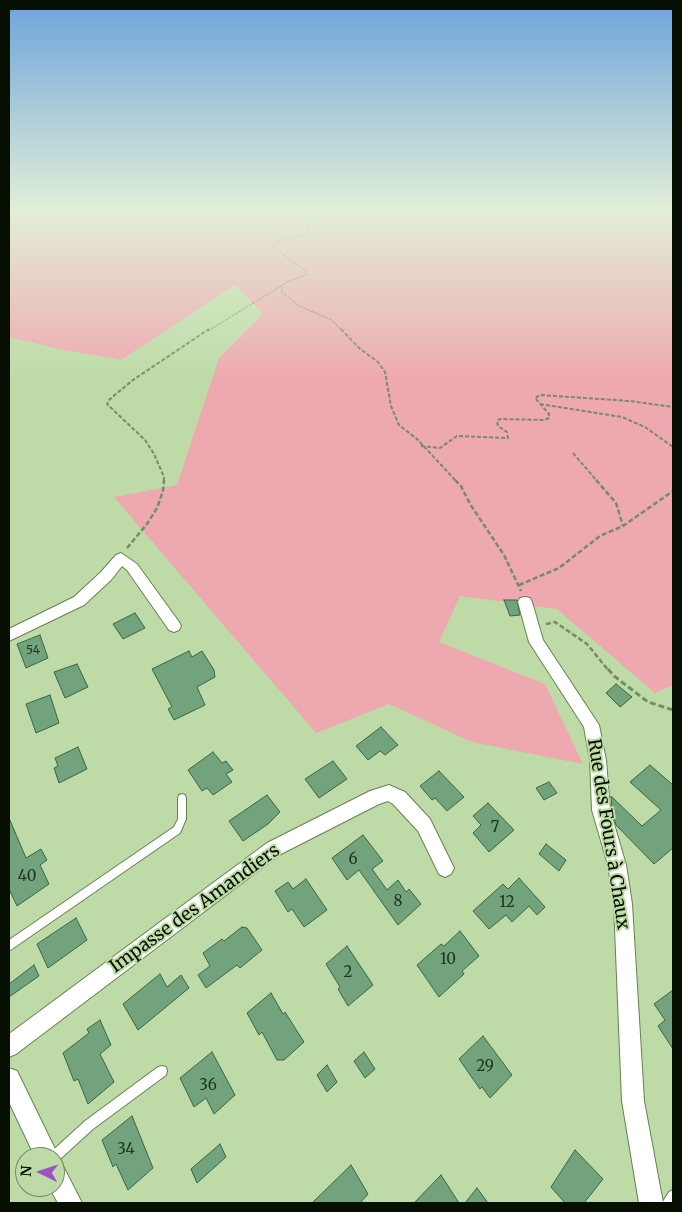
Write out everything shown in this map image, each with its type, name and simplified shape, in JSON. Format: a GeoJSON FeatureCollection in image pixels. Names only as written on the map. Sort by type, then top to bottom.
{"type":"FeatureCollection","features":[{"type":"Feature","properties":{"kind":"street"},"geometry":{"type":"LineString","coordinates":[[9,635],[79,601],[106,576],[121,558],[132,567],[174,626]]}},
{"type":"Feature","properties":{"kind":"street","name":"Rue des Fours à Chaux"},"geometry":{"type":"LineString","coordinates":[[525,602],[536,642],[591,725],[598,760],[601,810],[617,865],[623,904],[632,1102],[651,1203]]}},
{"type":"Feature","properties":{"kind":"street","name":"Impasse des Amandiers"},"geometry":{"type":"LineString","coordinates":[[9,1047],[273,849],[376,796],[389,793],[399,798],[424,825],[445,868]]}},
{"type":"Feature","properties":{"kind":"street"},"geometry":{"type":"LineString","coordinates":[[9,1079],[42,1147]]}},
{"type":"Feature","properties":{"kind":"lane"},"geometry":{"type":"LineString","coordinates":[[9,946],[177,830],[182,819],[182,798]]}},
{"type":"Feature","properties":{"kind":"lane"},"geometry":{"type":"LineString","coordinates":[[65,1147],[88,1125],[162,1071]]}},
{"type":"Feature","properties":{"kind":"lane"},"geometry":{"type":"LineString","coordinates":[[668,1203],[673,1196]]}},
{"type":"Feature","properties":{"kind":"path"},"geometry":{"type":"LineString","coordinates":[[121,558],[157,508],[164,477],[149,447],[139,433],[107,404],[110,398],[132,380],[190,344],[222,321],[282,287],[289,281],[303,277],[307,272],[301,268]]}},
{"type":"Feature","properties":{"kind":"path"},"geometry":{"type":"LineString","coordinates":[[282,287],[282,292],[299,306],[332,320],[342,328],[359,348],[378,362],[385,372],[391,406],[399,424],[417,439],[421,446],[461,486],[470,504],[504,554],[525,602]]}},
{"type":"Feature","properties":{"kind":"path"},"geometry":{"type":"LineString","coordinates":[[421,446],[440,448],[457,436],[508,438],[507,432],[498,426],[497,421],[500,419],[544,420],[549,418],[549,414],[535,398],[540,395],[630,401],[673,407]]}},
{"type":"Feature","properties":{"kind":"path"},"geometry":{"type":"LineString","coordinates":[[539,404],[622,417],[645,427],[673,447]]}},
{"type":"Feature","properties":{"kind":"path"},"geometry":{"type":"LineString","coordinates":[[573,453],[616,503],[622,526]]}},
{"type":"Feature","properties":{"kind":"path"},"geometry":{"type":"LineString","coordinates":[[519,586],[559,568],[600,536],[622,526],[673,491]]}},
{"type":"Feature","properties":{"kind":"path"},"geometry":{"type":"LineString","coordinates":[[533,626],[555,622],[587,644],[614,676],[648,702],[673,710]]}},
{"type":"Feature","properties":{"kind":"shaded area"},"geometry":{"type":"Polygon","coordinates":[[[9,268],[673,268],[673,685],[655,693],[557,609],[460,596],[439,642],[545,684],[583,764],[472,742],[389,704],[316,733],[114,497],[177,485],[219,358],[263,314],[235,285],[121,360],[59,349],[9,337],[9,268]]]}},
{"type":"Feature","properties":{"kind":"building"},"geometry":{"type":"Polygon","coordinates":[[[504,600],[517,600],[520,615],[510,616],[504,600]]]}},
{"type":"Feature","properties":{"kind":"building"},"geometry":{"type":"Polygon","coordinates":[[[135,613],[145,628],[123,639],[113,624],[135,613]]]}},
{"type":"Feature","properties":{"kind":"building"},"geometry":{"type":"Polygon","coordinates":[[[40,635],[48,658],[26,668],[17,644],[40,635]]]}},
{"type":"Feature","properties":{"kind":"building"},"geometry":{"type":"Polygon","coordinates":[[[189,651],[192,657],[202,651],[214,670],[215,677],[197,687],[205,705],[174,720],[168,709],[172,707],[152,669],[189,651]]]}},
{"type":"Feature","properties":{"kind":"building"},"geometry":{"type":"Polygon","coordinates":[[[77,664],[88,687],[65,698],[54,672],[77,664]]]}},
{"type":"Feature","properties":{"kind":"building"},"geometry":{"type":"Polygon","coordinates":[[[616,684],[632,697],[620,707],[606,693],[616,684]]]}},
{"type":"Feature","properties":{"kind":"building"},"geometry":{"type":"Polygon","coordinates":[[[50,695],[59,723],[36,733],[26,704],[50,695]]]}},
{"type":"Feature","properties":{"kind":"building"},"geometry":{"type":"Polygon","coordinates":[[[381,727],[398,745],[385,755],[380,751],[368,760],[356,746],[381,727]]]}},
{"type":"Feature","properties":{"kind":"building"},"geometry":{"type":"Polygon","coordinates":[[[78,747],[87,769],[59,783],[54,768],[58,766],[55,758],[78,747]]]}},
{"type":"Feature","properties":{"kind":"building"},"geometry":{"type":"Polygon","coordinates":[[[213,752],[222,763],[226,761],[233,770],[226,774],[232,782],[213,795],[207,788],[202,791],[188,770],[213,752]]]}},
{"type":"Feature","properties":{"kind":"building"},"geometry":{"type":"Polygon","coordinates":[[[333,761],[347,779],[319,798],[305,779],[333,761]]]}},
{"type":"Feature","properties":{"kind":"building"},"geometry":{"type":"Polygon","coordinates":[[[650,765],[673,785],[673,848],[654,864],[616,825],[611,796],[642,826],[661,810],[630,782],[650,765]]]}},
{"type":"Feature","properties":{"kind":"building"},"geometry":{"type":"Polygon","coordinates":[[[439,771],[464,797],[447,811],[435,798],[432,800],[420,786],[439,771]]]}},
{"type":"Feature","properties":{"kind":"building"},"geometry":{"type":"Polygon","coordinates":[[[549,782],[557,793],[544,800],[536,788],[549,782]]]}},
{"type":"Feature","properties":{"kind":"building"},"geometry":{"type":"Polygon","coordinates":[[[267,795],[280,812],[268,824],[243,841],[229,821],[267,795]]]}},
{"type":"Feature","properties":{"kind":"building"},"geometry":{"type":"Polygon","coordinates":[[[488,803],[514,830],[489,852],[473,833],[481,825],[473,816],[488,803]]]}},
{"type":"Feature","properties":{"kind":"building"},"geometry":{"type":"Polygon","coordinates":[[[9,818],[26,858],[41,849],[47,860],[40,865],[49,884],[17,906],[9,889],[9,818]]]}},
{"type":"Feature","properties":{"kind":"building"},"geometry":{"type":"Polygon","coordinates":[[[363,835],[383,861],[372,869],[387,890],[398,880],[406,892],[409,889],[421,904],[398,925],[359,870],[347,880],[332,858],[363,835]]]}},
{"type":"Feature","properties":{"kind":"building"},"geometry":{"type":"Polygon","coordinates":[[[546,844],[566,860],[559,871],[539,854],[546,844]]]}},
{"type":"Feature","properties":{"kind":"building"},"geometry":{"type":"Polygon","coordinates":[[[519,878],[545,907],[537,915],[529,906],[512,922],[506,915],[489,929],[473,911],[503,884],[508,889],[519,878]]]}},
{"type":"Feature","properties":{"kind":"building"},"geometry":{"type":"Polygon","coordinates":[[[306,879],[327,910],[304,927],[292,909],[288,912],[275,891],[288,882],[293,889],[306,879]]]}},
{"type":"Feature","properties":{"kind":"building"},"geometry":{"type":"Polygon","coordinates":[[[76,918],[87,940],[48,968],[37,944],[76,918]]]}},
{"type":"Feature","properties":{"kind":"building"},"geometry":{"type":"Polygon","coordinates":[[[242,927],[247,928],[262,950],[240,968],[237,965],[206,988],[198,975],[210,966],[203,953],[222,939],[224,941],[242,927]]]}},
{"type":"Feature","properties":{"kind":"building"},"geometry":{"type":"Polygon","coordinates":[[[460,931],[479,956],[462,971],[464,974],[439,997],[417,965],[441,944],[444,946],[460,931]]]}},
{"type":"Feature","properties":{"kind":"building"},"geometry":{"type":"Polygon","coordinates":[[[347,946],[373,985],[348,1006],[338,989],[340,987],[326,964],[347,946]]]}},
{"type":"Feature","properties":{"kind":"building"},"geometry":{"type":"Polygon","coordinates":[[[34,965],[39,976],[9,997],[9,984],[34,965]]]}},
{"type":"Feature","properties":{"kind":"building"},"geometry":{"type":"Polygon","coordinates":[[[160,974],[167,987],[181,975],[189,988],[138,1030],[123,1004],[160,974]]]}},
{"type":"Feature","properties":{"kind":"building"},"geometry":{"type":"Polygon","coordinates":[[[673,990],[673,1049],[658,1026],[665,1020],[654,1004],[673,990]]]}},
{"type":"Feature","properties":{"kind":"building"},"geometry":{"type":"Polygon","coordinates":[[[271,993],[283,1014],[285,1012],[304,1042],[284,1060],[277,1060],[262,1032],[259,1035],[247,1013],[271,993]]]}},
{"type":"Feature","properties":{"kind":"building"},"geometry":{"type":"Polygon","coordinates":[[[100,1020],[111,1045],[100,1054],[114,1082],[88,1104],[78,1079],[74,1081],[63,1053],[89,1033],[87,1029],[100,1020]]]}},
{"type":"Feature","properties":{"kind":"building"},"geometry":{"type":"Polygon","coordinates":[[[483,1036],[512,1075],[490,1098],[482,1087],[480,1089],[459,1059],[483,1036]]]}},
{"type":"Feature","properties":{"kind":"building"},"geometry":{"type":"Polygon","coordinates":[[[212,1052],[235,1095],[214,1114],[206,1098],[194,1107],[180,1078],[212,1052]]]}},
{"type":"Feature","properties":{"kind":"building"},"geometry":{"type":"Polygon","coordinates":[[[364,1052],[375,1069],[365,1078],[354,1061],[364,1052]]]}},
{"type":"Feature","properties":{"kind":"building"},"geometry":{"type":"Polygon","coordinates":[[[327,1065],[337,1082],[327,1092],[317,1075],[327,1065]]]}},
{"type":"Feature","properties":{"kind":"building"},"geometry":{"type":"Polygon","coordinates":[[[132,1116],[153,1168],[128,1190],[116,1164],[113,1167],[102,1140],[132,1116]]]}},
{"type":"Feature","properties":{"kind":"building"},"geometry":{"type":"Polygon","coordinates":[[[220,1144],[226,1157],[197,1183],[191,1169],[220,1144]]]}},
{"type":"Feature","properties":{"kind":"building"},"geometry":{"type":"Polygon","coordinates":[[[575,1150],[603,1179],[584,1203],[565,1203],[551,1187],[575,1150]]]}},
{"type":"Feature","properties":{"kind":"building"},"geometry":{"type":"Polygon","coordinates":[[[351,1165],[368,1194],[360,1203],[312,1203],[351,1165]]]}},
{"type":"Feature","properties":{"kind":"building"},"geometry":{"type":"Polygon","coordinates":[[[441,1175],[459,1203],[414,1203],[441,1175]]]}},
{"type":"Feature","properties":{"kind":"building"},"geometry":{"type":"Polygon","coordinates":[[[477,1188],[488,1203],[465,1203],[477,1188]]]}}]}
